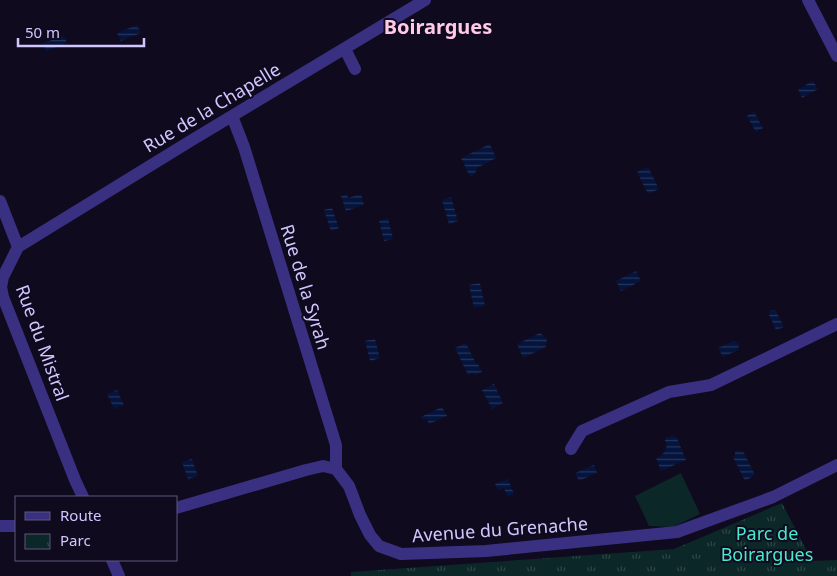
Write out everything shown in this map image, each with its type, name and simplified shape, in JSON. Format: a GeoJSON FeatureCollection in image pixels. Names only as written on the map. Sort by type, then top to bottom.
{"type":"FeatureCollection","features":[{"type":"Feature","properties":{"kind":"street","name":"Rue de la Chapelle"},"geometry":{"type":"LineString","coordinates":[[18,247],[425,0]]}},
{"type":"Feature","properties":{"kind":"street"},"geometry":{"type":"LineString","coordinates":[[808,0],[837,56]]}},
{"type":"Feature","properties":{"kind":"street"},"geometry":{"type":"LineString","coordinates":[[345,49],[354,69]]}},
{"type":"Feature","properties":{"kind":"street","name":"Rue de la Syrah"},"geometry":{"type":"LineString","coordinates":[[232,116],[244,147],[336,445],[336,469]]}},
{"type":"Feature","properties":{"kind":"street"},"geometry":{"type":"LineString","coordinates":[[0,200],[18,247]]}},
{"type":"Feature","properties":{"kind":"street","name":"Rue du Mistral"},"geometry":{"type":"LineString","coordinates":[[18,247],[3,277],[1,286],[3,297],[83,496]]}},
{"type":"Feature","properties":{"kind":"street"},"geometry":{"type":"LineString","coordinates":[[571,449],[582,431],[669,392],[711,385],[837,324]]}},
{"type":"Feature","properties":{"kind":"street"},"geometry":{"type":"LineString","coordinates":[[178,507],[306,470],[323,466],[336,469]]}},
{"type":"Feature","properties":{"kind":"street","name":"Avenue du Grenache"},"geometry":{"type":"LineString","coordinates":[[336,469],[349,486],[370,535],[379,546],[401,554],[486,551],[677,532],[773,497],[837,466]]}},
{"type":"Feature","properties":{"kind":"street"},"geometry":{"type":"LineString","coordinates":[[0,526],[15,526]]}},
{"type":"Feature","properties":{"kind":"street"},"geometry":{"type":"LineString","coordinates":[[112,561],[119,576]]}},
{"type":"Feature","properties":{"kind":"green space"},"geometry":{"type":"Polygon","coordinates":[[[681,473],[700,514],[673,527],[649,526],[635,496],[681,473]]]}},
{"type":"Feature","properties":{"kind":"green space","name":"Parc de Boirargues"},"geometry":{"type":"Polygon","coordinates":[[[782,503],[812,561],[837,560],[837,576],[351,576],[351,572],[674,549],[782,503]]]}},
{"type":"Feature","properties":{"kind":"water"},"geometry":{"type":"Polygon","coordinates":[[[137,25],[141,33],[121,41],[117,33],[137,25]]]}},
{"type":"Feature","properties":{"kind":"water"},"geometry":{"type":"Polygon","coordinates":[[[64,36],[67,43],[46,51],[43,43],[64,36]]]}},
{"type":"Feature","properties":{"kind":"water"},"geometry":{"type":"Polygon","coordinates":[[[813,81],[818,89],[802,98],[798,89],[813,81]]]}},
{"type":"Feature","properties":{"kind":"water"},"geometry":{"type":"Polygon","coordinates":[[[754,112],[763,128],[756,132],[747,116],[754,112]]]}},
{"type":"Feature","properties":{"kind":"water"},"geometry":{"type":"Polygon","coordinates":[[[490,144],[496,158],[477,168],[475,174],[470,177],[461,158],[490,144]]]}},
{"type":"Feature","properties":{"kind":"water"},"geometry":{"type":"Polygon","coordinates":[[[648,167],[659,189],[648,194],[637,172],[648,167]]]}},
{"type":"Feature","properties":{"kind":"water"},"geometry":{"type":"Polygon","coordinates":[[[347,194],[348,198],[361,194],[364,205],[346,211],[341,196],[347,194]]]}},
{"type":"Feature","properties":{"kind":"water"},"geometry":{"type":"Polygon","coordinates":[[[451,197],[458,221],[449,224],[442,200],[451,197]]]}},
{"type":"Feature","properties":{"kind":"water"},"geometry":{"type":"Polygon","coordinates":[[[332,208],[339,228],[331,231],[324,210],[332,208]]]}},
{"type":"Feature","properties":{"kind":"water"},"geometry":{"type":"Polygon","coordinates":[[[388,218],[393,239],[384,241],[379,221],[388,218]]]}},
{"type":"Feature","properties":{"kind":"water"},"geometry":{"type":"Polygon","coordinates":[[[636,271],[641,281],[621,291],[616,281],[636,271]]]}},
{"type":"Feature","properties":{"kind":"water"},"geometry":{"type":"Polygon","coordinates":[[[480,283],[485,306],[474,308],[469,285],[480,283]]]}},
{"type":"Feature","properties":{"kind":"water"},"geometry":{"type":"Polygon","coordinates":[[[771,310],[776,311],[784,327],[776,330],[769,315],[771,310]]]}},
{"type":"Feature","properties":{"kind":"water"},"geometry":{"type":"Polygon","coordinates":[[[540,333],[547,339],[546,347],[523,358],[517,344],[540,333]]]}},
{"type":"Feature","properties":{"kind":"water"},"geometry":{"type":"Polygon","coordinates":[[[375,339],[380,358],[370,361],[365,341],[375,339]]]}},
{"type":"Feature","properties":{"kind":"water"},"geometry":{"type":"Polygon","coordinates":[[[734,341],[739,344],[738,350],[723,357],[718,348],[734,341]]]}},
{"type":"Feature","properties":{"kind":"water"},"geometry":{"type":"Polygon","coordinates":[[[466,343],[482,372],[468,375],[455,348],[466,343]]]}},
{"type":"Feature","properties":{"kind":"water"},"geometry":{"type":"Polygon","coordinates":[[[494,384],[503,403],[492,409],[482,390],[494,384]]]}},
{"type":"Feature","properties":{"kind":"water"},"geometry":{"type":"Polygon","coordinates":[[[117,390],[124,405],[114,409],[107,394],[117,390]]]}},
{"type":"Feature","properties":{"kind":"water"},"geometry":{"type":"Polygon","coordinates":[[[442,407],[447,416],[429,424],[427,419],[423,420],[421,417],[442,407]]]}},
{"type":"Feature","properties":{"kind":"water"},"geometry":{"type":"Polygon","coordinates":[[[674,436],[677,438],[686,460],[661,471],[656,458],[666,450],[666,437],[674,436]]]}},
{"type":"Feature","properties":{"kind":"water"},"geometry":{"type":"Polygon","coordinates":[[[738,450],[743,451],[755,475],[745,481],[733,457],[738,450]]]}},
{"type":"Feature","properties":{"kind":"water"},"geometry":{"type":"Polygon","coordinates":[[[192,459],[198,476],[188,479],[182,462],[192,459]]]}},
{"type":"Feature","properties":{"kind":"water"},"geometry":{"type":"Polygon","coordinates":[[[594,465],[597,473],[579,481],[575,473],[594,465]]]}},
{"type":"Feature","properties":{"kind":"water"},"geometry":{"type":"Polygon","coordinates":[[[508,479],[514,494],[507,496],[504,488],[498,490],[495,484],[508,479]]]}},
{"type":"Feature","properties":{"kind":"district","name":"Boirargues"},"geometry":{"type":"Point","coordinates":[438,27]}}]}
